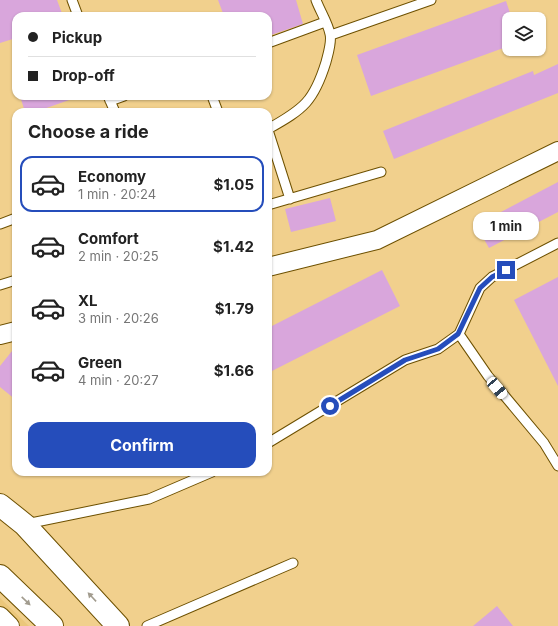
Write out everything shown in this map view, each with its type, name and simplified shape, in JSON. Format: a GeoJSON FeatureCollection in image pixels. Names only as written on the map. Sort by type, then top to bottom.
{"type":"FeatureCollection","features":[{"type":"Feature","properties":{"kind":"main road"},"geometry":{"type":"LineString","coordinates":[[0,505],[25,524],[118,626]]}},
{"type":"Feature","properties":{"kind":"main road"},"geometry":{"type":"LineString","coordinates":[[0,576],[52,626]]}},
{"type":"Feature","properties":{"kind":"street"},"geometry":{"type":"LineString","coordinates":[[272,266],[377,240],[558,151]]}},
{"type":"Feature","properties":{"kind":"street"},"geometry":{"type":"LineString","coordinates":[[0,335],[12,332]]}},
{"type":"Feature","properties":{"kind":"street"},"geometry":{"type":"LineString","coordinates":[[0,616],[10,626]]}},
{"type":"Feature","properties":{"kind":"lane"},"geometry":{"type":"LineString","coordinates":[[72,0],[76,12]]}},
{"type":"Feature","properties":{"kind":"lane"},"geometry":{"type":"LineString","coordinates":[[272,127],[292,116],[309,102],[319,85],[328,56],[331,35],[316,0]]}},
{"type":"Feature","properties":{"kind":"lane"},"geometry":{"type":"LineString","coordinates":[[331,35],[431,0]]}},
{"type":"Feature","properties":{"kind":"lane"},"geometry":{"type":"LineString","coordinates":[[272,42],[325,22]]}},
{"type":"Feature","properties":{"kind":"lane"},"geometry":{"type":"LineString","coordinates":[[272,142],[290,199]]}},
{"type":"Feature","properties":{"kind":"lane"},"geometry":{"type":"LineString","coordinates":[[272,205],[381,172]]}},
{"type":"Feature","properties":{"kind":"lane"},"geometry":{"type":"LineString","coordinates":[[0,224],[12,220]]}},
{"type":"Feature","properties":{"kind":"lane"},"geometry":{"type":"LineString","coordinates":[[272,441],[405,360],[438,349],[458,334],[480,288],[492,277],[558,243]]}},
{"type":"Feature","properties":{"kind":"lane"},"geometry":{"type":"LineString","coordinates":[[0,285],[12,281]]}},
{"type":"Feature","properties":{"kind":"lane"},"geometry":{"type":"LineString","coordinates":[[458,334],[488,376],[544,443],[558,466]]}},
{"type":"Feature","properties":{"kind":"lane"},"geometry":{"type":"LineString","coordinates":[[25,524],[149,500],[203,476]]}},
{"type":"Feature","properties":{"kind":"lane"},"geometry":{"type":"LineString","coordinates":[[147,626],[293,563]]}},
{"type":"Feature","properties":{"kind":"shaded area"},"geometry":{"type":"Polygon","coordinates":[[[0,598],[29,626],[0,626],[0,598]]]}},
{"type":"Feature","properties":{"kind":"building"},"geometry":{"type":"Polygon","coordinates":[[[0,0],[57,0],[62,12],[12,12],[12,39],[0,43],[0,0]]]}},
{"type":"Feature","properties":{"kind":"building"},"geometry":{"type":"Polygon","coordinates":[[[218,0],[296,0],[303,24],[272,35],[272,12],[222,12],[218,0]]]}},
{"type":"Feature","properties":{"kind":"building"},"geometry":{"type":"Polygon","coordinates":[[[506,1],[510,12],[502,12],[502,49],[371,96],[357,55],[506,1]]]}},
{"type":"Feature","properties":{"kind":"building"},"geometry":{"type":"Polygon","coordinates":[[[558,64],[558,93],[394,159],[383,131],[533,71],[534,75],[558,64]]]}},
{"type":"Feature","properties":{"kind":"building"},"geometry":{"type":"Polygon","coordinates":[[[21,100],[69,100],[46,108],[24,108],[21,100]]]}},
{"type":"Feature","properties":{"kind":"building"},"geometry":{"type":"Polygon","coordinates":[[[558,182],[558,212],[489,248],[476,225],[558,182]]]}},
{"type":"Feature","properties":{"kind":"building"},"geometry":{"type":"Polygon","coordinates":[[[330,198],[336,221],[291,232],[285,209],[330,198]]]}},
{"type":"Feature","properties":{"kind":"building"},"geometry":{"type":"Polygon","coordinates":[[[382,270],[400,306],[272,371],[272,326],[382,270]]]}},
{"type":"Feature","properties":{"kind":"building"},"geometry":{"type":"Polygon","coordinates":[[[558,277],[558,386],[514,300],[558,277]]]}},
{"type":"Feature","properties":{"kind":"building"},"geometry":{"type":"Polygon","coordinates":[[[12,351],[12,397],[0,387],[0,366],[12,351]]]}},
{"type":"Feature","properties":{"kind":"building"},"geometry":{"type":"Polygon","coordinates":[[[497,606],[513,626],[473,626],[497,606]]]}},
{"type":"Feature","properties":{"kind":"route"},"geometry":{"type":"LineString","coordinates":[[330,406],[405,360],[438,349],[458,334],[480,288],[492,277],[506,270]]}}]}
